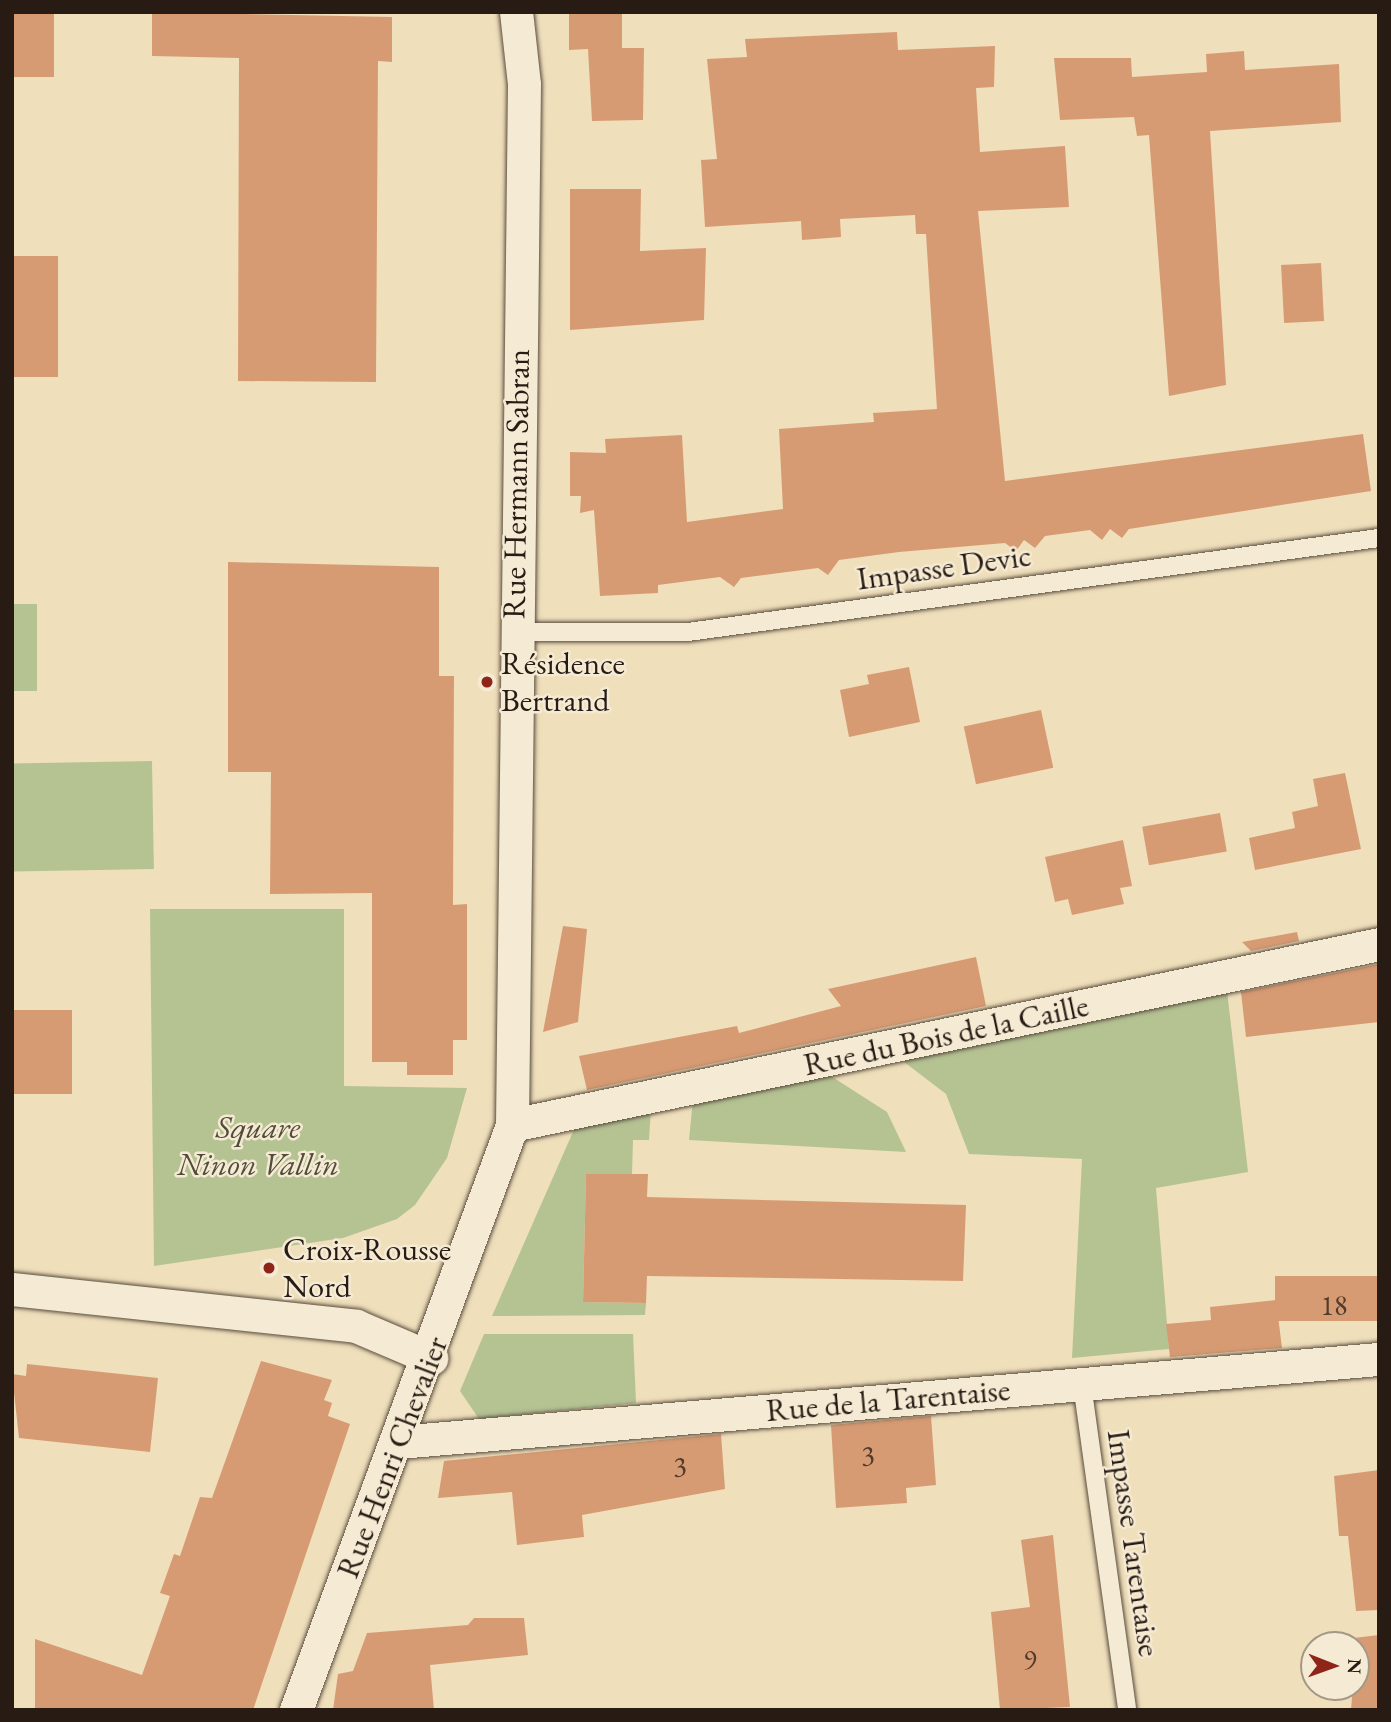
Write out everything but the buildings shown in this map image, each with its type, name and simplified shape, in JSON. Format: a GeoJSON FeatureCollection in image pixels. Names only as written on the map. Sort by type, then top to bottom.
{"type":"FeatureCollection","features":[{"type":"Feature","properties":{"kind":"street","name":"Rue Hermann Sabran"},"geometry":{"type":"LineString","coordinates":[[512,1125],[515,632],[524,85],[516,12]]}},
{"type":"Feature","properties":{"kind":"street","name":"Rue du Bois de la Caille"},"geometry":{"type":"LineString","coordinates":[[512,1125],[1379,944]]}},
{"type":"Feature","properties":{"kind":"street","name":"Rue Henri Chevalier"},"geometry":{"type":"LineString","coordinates":[[296,1710],[431,1359],[512,1125]]}},
{"type":"Feature","properties":{"kind":"street"},"geometry":{"type":"LineString","coordinates":[[12,1289],[356,1326],[431,1359]]}},
{"type":"Feature","properties":{"kind":"street","name":"Rue de la Tarentaise"},"geometry":{"type":"LineString","coordinates":[[398,1442],[1379,1359]]}},
{"type":"Feature","properties":{"kind":"lane","name":"Impasse Devic"},"geometry":{"type":"LineString","coordinates":[[515,632],[688,632],[1379,538]]}},
{"type":"Feature","properties":{"kind":"lane","name":"Impasse Tarentaise"},"geometry":{"type":"LineString","coordinates":[[1082,1384],[1128,1710]]}},
{"type":"Feature","properties":{"kind":"green space"},"geometry":{"type":"Polygon","coordinates":[[[12,604],[37,604],[37,691],[12,691],[12,604]]]}},
{"type":"Feature","properties":{"kind":"green space"},"geometry":{"type":"Polygon","coordinates":[[[152,761],[154,869],[14,871],[12,763],[152,761]]]}},
{"type":"Feature","properties":{"kind":"green space","name":"Square Ninon Vallin"},"geometry":{"type":"Polygon","coordinates":[[[150,909],[344,909],[344,1086],[467,1088],[447,1158],[415,1205],[397,1219],[343,1238],[154,1266],[150,909]]]}},
{"type":"Feature","properties":{"kind":"green space"},"geometry":{"type":"Polygon","coordinates":[[[1226,982],[1248,1172],[1156,1188],[1169,1349],[1072,1358],[1082,1159],[969,1154],[946,1094],[895,1055],[1226,982]]]}},
{"type":"Feature","properties":{"kind":"green space"},"geometry":{"type":"Polygon","coordinates":[[[823,1071],[887,1112],[906,1152],[689,1140],[693,1099],[823,1071]]]}},
{"type":"Feature","properties":{"kind":"green space"},"geometry":{"type":"Polygon","coordinates":[[[651,1108],[649,1140],[633,1140],[632,1174],[586,1174],[583,1302],[646,1303],[645,1315],[492,1316],[576,1125],[651,1108]]]}},
{"type":"Feature","properties":{"kind":"green space"},"geometry":{"type":"Polygon","coordinates":[[[484,1334],[633,1334],[636,1403],[479,1419],[460,1391],[484,1334]]]}},
{"type":"Feature","properties":{"kind":"place","name":"Résidence Bertrand"},"geometry":{"type":"Point","coordinates":[487,682]}},
{"type":"Feature","properties":{"kind":"place","name":"Croix-Rousse Nord"},"geometry":{"type":"Point","coordinates":[269,1268]}}]}
